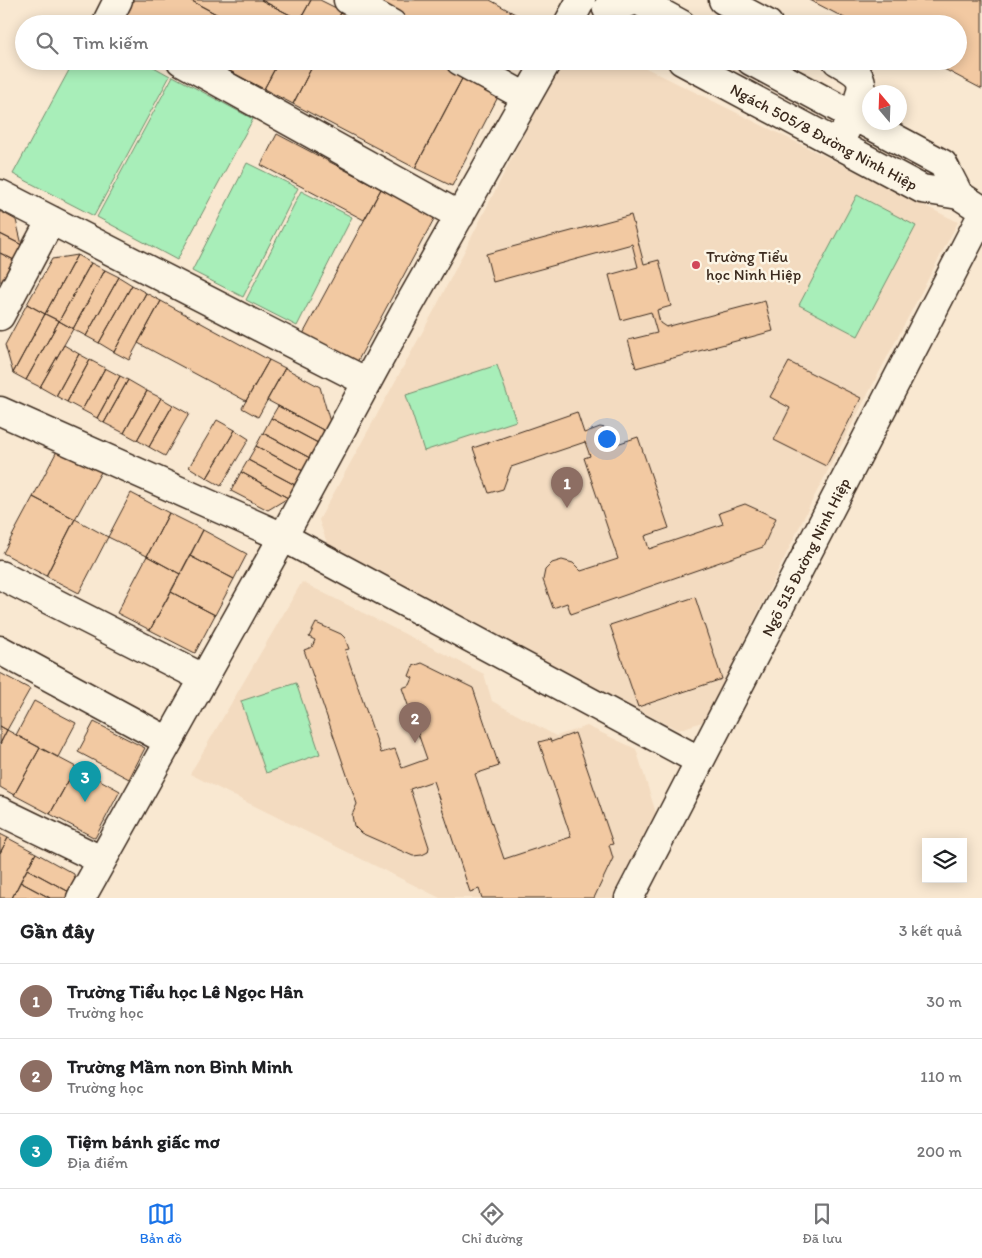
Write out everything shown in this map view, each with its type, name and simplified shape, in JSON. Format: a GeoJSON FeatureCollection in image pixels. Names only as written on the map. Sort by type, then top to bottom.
{"type":"FeatureCollection","features":[{"type":"Feature","properties":{"kind":"street"},"geometry":{"type":"LineString","coordinates":[[110,15],[118,0]]}},
{"type":"Feature","properties":{"kind":"street"},"geometry":{"type":"LineString","coordinates":[[348,0],[376,15]]}},
{"type":"Feature","properties":{"kind":"street"},"geometry":{"type":"LineString","coordinates":[[573,15],[581,0]]}},
{"type":"Feature","properties":{"kind":"street"},"geometry":{"type":"LineString","coordinates":[[604,11],[637,0],[664,15]]}},
{"type":"Feature","properties":{"kind":"street"},"geometry":{"type":"LineString","coordinates":[[737,3],[755,15]]}},
{"type":"Feature","properties":{"kind":"street"},"geometry":{"type":"LineString","coordinates":[[198,70],[460,216]]}},
{"type":"Feature","properties":{"kind":"street"},"geometry":{"type":"LineString","coordinates":[[476,70],[526,97]]}},
{"type":"Feature","properties":{"kind":"street"},"geometry":{"type":"LineString","coordinates":[[81,898],[541,70]]}},
{"type":"Feature","properties":{"kind":"street","name":"Ngách 505/8 Đường Ninh Hiệp"},"geometry":{"type":"LineString","coordinates":[[699,70],[922,189],[960,195]]}},
{"type":"Feature","properties":{"kind":"street","name":"Ngách 505/8 Đường Ninh Hiệp"},"geometry":{"type":"LineString","coordinates":[[768,70],[944,164],[960,195]]}},
{"type":"Feature","properties":{"kind":"street"},"geometry":{"type":"LineString","coordinates":[[838,145],[854,116],[862,90],[862,83],[853,70]]}},
{"type":"Feature","properties":{"kind":"street"},"geometry":{"type":"LineString","coordinates":[[0,194],[367,382]]}},
{"type":"Feature","properties":{"kind":"street"},"geometry":{"type":"LineString","coordinates":[[960,195],[982,210]]}},
{"type":"Feature","properties":{"kind":"street","name":"Ngõ 515 Đường Ninh Hiệp"},"geometry":{"type":"LineString","coordinates":[[629,898],[982,215]]}},
{"type":"Feature","properties":{"kind":"street"},"geometry":{"type":"LineString","coordinates":[[0,316],[51,220]]}},
{"type":"Feature","properties":{"kind":"street"},"geometry":{"type":"LineString","coordinates":[[0,410],[283,537],[700,761]]}},
{"type":"Feature","properties":{"kind":"street"},"geometry":{"type":"LineString","coordinates":[[0,575],[202,678]]}},
{"type":"Feature","properties":{"kind":"street"},"geometry":{"type":"LineString","coordinates":[[0,650],[168,741]]}},
{"type":"Feature","properties":{"kind":"street"},"geometry":{"type":"LineString","coordinates":[[0,811],[102,860]]}},
{"type":"Feature","properties":{"kind":"shaded area"},"geometry":{"type":"Polygon","coordinates":[[[556,70],[650,70],[958,222],[814,497],[705,721],[678,730],[330,552],[319,520],[435,309],[556,70]]]}},
{"type":"Feature","properties":{"kind":"shaded area"},"geometry":{"type":"Polygon","coordinates":[[[302,582],[484,674],[492,701],[556,736],[587,726],[636,749],[657,816],[615,898],[440,898],[190,774],[302,582]]]}},
{"type":"Feature","properties":{"kind":"green space"},"geometry":{"type":"Polygon","coordinates":[[[69,70],[159,70],[170,76],[94,216],[13,174],[69,70]]]}},
{"type":"Feature","properties":{"kind":"green space"},"geometry":{"type":"Polygon","coordinates":[[[173,76],[253,119],[177,260],[97,217],[173,76]]]}},
{"type":"Feature","properties":{"kind":"green space"},"geometry":{"type":"Polygon","coordinates":[[[247,163],[298,188],[243,297],[192,271],[247,163]]]}},
{"type":"Feature","properties":{"kind":"green space"},"geometry":{"type":"Polygon","coordinates":[[[301,191],[352,217],[297,326],[246,300],[301,191]]]}},
{"type":"Feature","properties":{"kind":"green space"},"geometry":{"type":"Polygon","coordinates":[[[857,195],[916,226],[858,336],[799,305],[857,195]]]}},
{"type":"Feature","properties":{"kind":"green space"},"geometry":{"type":"Polygon","coordinates":[[[497,365],[516,421],[424,451],[406,395],[497,365]]]}},
{"type":"Feature","properties":{"kind":"green space"},"geometry":{"type":"Polygon","coordinates":[[[296,683],[320,754],[266,773],[241,701],[296,683]]]}},
{"type":"Feature","properties":{"kind":"building"},"geometry":{"type":"Polygon","coordinates":[[[129,0],[190,0],[218,15],[122,15],[129,0]]]}},
{"type":"Feature","properties":{"kind":"building"},"geometry":{"type":"Polygon","coordinates":[[[190,0],[261,0],[290,15],[218,15],[190,0]]]}},
{"type":"Feature","properties":{"kind":"building"},"geometry":{"type":"Polygon","coordinates":[[[261,0],[311,0],[303,15],[290,15],[261,0]]]}},
{"type":"Feature","properties":{"kind":"building"},"geometry":{"type":"Polygon","coordinates":[[[311,0],[320,0],[342,11],[340,15],[303,15],[311,0]]]}},
{"type":"Feature","properties":{"kind":"building"},"geometry":{"type":"Polygon","coordinates":[[[363,0],[490,0],[517,15],[389,15],[363,0]]]}},
{"type":"Feature","properties":{"kind":"building"},"geometry":{"type":"Polygon","coordinates":[[[810,0],[982,0],[982,89],[946,70],[967,70],[967,15],[839,15],[810,0]]]}},
{"type":"Feature","properties":{"kind":"building"},"geometry":{"type":"Polygon","coordinates":[[[342,11],[349,15],[340,15],[342,11]]]}},
{"type":"Feature","properties":{"kind":"building"},"geometry":{"type":"Polygon","coordinates":[[[227,70],[274,70],[264,89],[227,70]]]}},
{"type":"Feature","properties":{"kind":"building"},"geometry":{"type":"Polygon","coordinates":[[[274,70],[310,70],[293,104],[264,89],[274,70]]]}},
{"type":"Feature","properties":{"kind":"building"},"geometry":{"type":"Polygon","coordinates":[[[310,70],[455,70],[464,75],[415,168],[293,104],[310,70]]]}},
{"type":"Feature","properties":{"kind":"building"},"geometry":{"type":"Polygon","coordinates":[[[490,70],[511,70],[506,79],[490,70]]]}},
{"type":"Feature","properties":{"kind":"building"},"geometry":{"type":"Polygon","coordinates":[[[464,75],[500,93],[452,186],[415,168],[464,75]]]}},
{"type":"Feature","properties":{"kind":"building"},"geometry":{"type":"Polygon","coordinates":[[[277,134],[381,189],[364,220],[261,165],[277,134]]]}},
{"type":"Feature","properties":{"kind":"building"},"geometry":{"type":"Polygon","coordinates":[[[381,189],[435,217],[356,364],[302,336],[381,189]]]}},
{"type":"Feature","properties":{"kind":"building"},"geometry":{"type":"Polygon","coordinates":[[[0,211],[16,220],[22,245],[0,234],[0,211]]]}},
{"type":"Feature","properties":{"kind":"building"},"geometry":{"type":"Polygon","coordinates":[[[631,215],[644,264],[659,260],[671,306],[657,310],[660,323],[666,327],[765,301],[773,331],[636,368],[628,340],[657,333],[651,312],[621,320],[609,275],[638,267],[632,244],[493,282],[486,254],[631,215]]]}},
{"type":"Feature","properties":{"kind":"building"},"geometry":{"type":"Polygon","coordinates":[[[0,234],[22,245],[14,260],[0,253],[0,234]]]}},
{"type":"Feature","properties":{"kind":"building"},"geometry":{"type":"Polygon","coordinates":[[[0,253],[14,260],[2,282],[0,281],[0,253]]]}},
{"type":"Feature","properties":{"kind":"building"},"geometry":{"type":"Polygon","coordinates":[[[77,255],[45,314],[27,304],[52,259],[77,255]]]}},
{"type":"Feature","properties":{"kind":"building"},"geometry":{"type":"Polygon","coordinates":[[[77,255],[91,263],[59,321],[45,314],[77,255]]]}},
{"type":"Feature","properties":{"kind":"building"},"geometry":{"type":"Polygon","coordinates":[[[91,263],[105,270],[73,329],[59,321],[91,263]]]}},
{"type":"Feature","properties":{"kind":"building"},"geometry":{"type":"Polygon","coordinates":[[[105,270],[119,277],[86,336],[73,329],[105,270]]]}},
{"type":"Feature","properties":{"kind":"building"},"geometry":{"type":"Polygon","coordinates":[[[119,277],[132,285],[99,343],[86,336],[119,277]]]}},
{"type":"Feature","properties":{"kind":"building"},"geometry":{"type":"Polygon","coordinates":[[[132,285],[146,293],[114,352],[99,343],[132,285]]]}},
{"type":"Feature","properties":{"kind":"building"},"geometry":{"type":"Polygon","coordinates":[[[146,293],[161,301],[129,360],[114,352],[146,293]]]}},
{"type":"Feature","properties":{"kind":"building"},"geometry":{"type":"Polygon","coordinates":[[[161,301],[269,360],[246,401],[138,343],[161,301]]]}},
{"type":"Feature","properties":{"kind":"building"},"geometry":{"type":"Polygon","coordinates":[[[27,304],[45,314],[13,373],[5,345],[27,304]]]}},
{"type":"Feature","properties":{"kind":"building"},"geometry":{"type":"Polygon","coordinates":[[[45,314],[59,321],[26,380],[13,373],[45,314]]]}},
{"type":"Feature","properties":{"kind":"building"},"geometry":{"type":"Polygon","coordinates":[[[59,321],[73,329],[40,387],[26,380],[59,321]]]}},
{"type":"Feature","properties":{"kind":"building"},"geometry":{"type":"Polygon","coordinates":[[[64,345],[79,354],[56,396],[40,387],[64,345]]]}},
{"type":"Feature","properties":{"kind":"building"},"geometry":{"type":"Polygon","coordinates":[[[79,354],[90,360],[67,402],[56,396],[79,354]]]}},
{"type":"Feature","properties":{"kind":"building"},"geometry":{"type":"Polygon","coordinates":[[[90,360],[105,368],[82,410],[67,402],[90,360]]]}},
{"type":"Feature","properties":{"kind":"building"},"geometry":{"type":"Polygon","coordinates":[[[269,360],[285,368],[258,417],[242,408],[269,360]]]}},
{"type":"Feature","properties":{"kind":"building"},"geometry":{"type":"Polygon","coordinates":[[[789,362],[861,398],[826,466],[774,440],[790,408],[770,397],[789,362]]]}},
{"type":"Feature","properties":{"kind":"building"},"geometry":{"type":"Polygon","coordinates":[[[105,368],[120,376],[97,418],[82,410],[105,368]]]}},
{"type":"Feature","properties":{"kind":"building"},"geometry":{"type":"Polygon","coordinates":[[[285,368],[320,387],[330,422],[325,431],[267,400],[285,368]]]}},
{"type":"Feature","properties":{"kind":"building"},"geometry":{"type":"Polygon","coordinates":[[[120,376],[128,380],[104,423],[97,418],[120,376]]]}},
{"type":"Feature","properties":{"kind":"building"},"geometry":{"type":"Polygon","coordinates":[[[128,380],[147,391],[124,433],[104,423],[128,380]]]}},
{"type":"Feature","properties":{"kind":"building"},"geometry":{"type":"Polygon","coordinates":[[[147,391],[161,398],[137,440],[124,433],[147,391]]]}},
{"type":"Feature","properties":{"kind":"building"},"geometry":{"type":"Polygon","coordinates":[[[161,398],[173,405],[149,447],[137,440],[161,398]]]}},
{"type":"Feature","properties":{"kind":"building"},"geometry":{"type":"Polygon","coordinates":[[[173,405],[189,414],[165,456],[149,447],[173,405]]]}},
{"type":"Feature","properties":{"kind":"building"},"geometry":{"type":"Polygon","coordinates":[[[278,406],[325,431],[318,443],[271,418],[278,406]]]}},
{"type":"Feature","properties":{"kind":"building"},"geometry":{"type":"Polygon","coordinates":[[[577,412],[584,433],[600,427],[605,428],[610,432],[614,445],[638,437],[669,528],[645,536],[649,549],[723,524],[719,513],[745,504],[776,518],[763,547],[571,614],[567,603],[553,608],[543,580],[545,570],[552,563],[562,560],[573,563],[581,571],[618,559],[584,458],[590,456],[585,442],[511,467],[503,489],[489,493],[473,448],[577,412]]]}},
{"type":"Feature","properties":{"kind":"building"},"geometry":{"type":"Polygon","coordinates":[[[271,418],[318,443],[310,458],[263,433],[271,418]]]}},
{"type":"Feature","properties":{"kind":"building"},"geometry":{"type":"Polygon","coordinates":[[[217,420],[235,430],[207,478],[189,467],[217,420]]]}},
{"type":"Feature","properties":{"kind":"building"},"geometry":{"type":"Polygon","coordinates":[[[235,430],[249,439],[221,486],[207,478],[235,430]]]}},
{"type":"Feature","properties":{"kind":"building"},"geometry":{"type":"Polygon","coordinates":[[[263,433],[310,458],[303,471],[256,446],[263,433]]]}},
{"type":"Feature","properties":{"kind":"building"},"geometry":{"type":"Polygon","coordinates":[[[256,446],[303,471],[295,485],[248,460],[256,446]]]}},
{"type":"Feature","properties":{"kind":"building"},"geometry":{"type":"Polygon","coordinates":[[[58,449],[101,472],[75,519],[33,497],[58,449]]]}},
{"type":"Feature","properties":{"kind":"building"},"geometry":{"type":"Polygon","coordinates":[[[248,460],[295,485],[288,498],[241,472],[248,460]]]}},
{"type":"Feature","properties":{"kind":"building"},"geometry":{"type":"Polygon","coordinates":[[[241,472],[288,498],[268,510],[231,491],[241,472]]]}},
{"type":"Feature","properties":{"kind":"building"},"geometry":{"type":"Polygon","coordinates":[[[131,493],[169,513],[147,556],[108,537],[131,493]]]}},
{"type":"Feature","properties":{"kind":"building"},"geometry":{"type":"Polygon","coordinates":[[[33,497],[75,519],[46,576],[3,553],[33,497]]]}},
{"type":"Feature","properties":{"kind":"building"},"geometry":{"type":"Polygon","coordinates":[[[169,513],[203,530],[180,574],[147,556],[169,513]]]}},
{"type":"Feature","properties":{"kind":"building"},"geometry":{"type":"Polygon","coordinates":[[[75,519],[108,537],[79,593],[46,576],[75,519]]]}},
{"type":"Feature","properties":{"kind":"building"},"geometry":{"type":"Polygon","coordinates":[[[203,530],[247,554],[234,579],[190,556],[203,530]]]}},
{"type":"Feature","properties":{"kind":"building"},"geometry":{"type":"Polygon","coordinates":[[[147,556],[180,574],[150,630],[117,613],[147,556]]]}},
{"type":"Feature","properties":{"kind":"building"},"geometry":{"type":"Polygon","coordinates":[[[190,556],[234,579],[215,615],[171,592],[190,556]]]}},
{"type":"Feature","properties":{"kind":"building"},"geometry":{"type":"Polygon","coordinates":[[[171,592],[215,615],[195,653],[150,630],[171,592]]]}},
{"type":"Feature","properties":{"kind":"building"},"geometry":{"type":"Polygon","coordinates":[[[695,597],[722,679],[638,707],[610,625],[695,597]]]}},
{"type":"Feature","properties":{"kind":"building"},"geometry":{"type":"Polygon","coordinates":[[[316,623],[341,634],[345,638],[349,649],[345,650],[381,753],[395,749],[402,768],[427,759],[402,688],[410,685],[413,678],[409,676],[413,666],[422,663],[473,688],[499,766],[475,774],[504,859],[571,837],[539,742],[550,739],[551,742],[575,733],[613,844],[609,845],[613,858],[594,898],[482,898],[479,889],[470,892],[433,781],[410,789],[429,847],[428,852],[413,856],[361,833],[354,826],[352,815],[357,804],[304,650],[312,647],[315,640],[309,637],[316,623]]]}},
{"type":"Feature","properties":{"kind":"building"},"geometry":{"type":"Polygon","coordinates":[[[0,673],[30,689],[7,730],[0,726],[0,673]]]}},
{"type":"Feature","properties":{"kind":"building"},"geometry":{"type":"Polygon","coordinates":[[[34,701],[76,723],[58,757],[16,735],[34,701]]]}},
{"type":"Feature","properties":{"kind":"building"},"geometry":{"type":"Polygon","coordinates":[[[94,722],[145,748],[129,779],[78,752],[94,722]]]}},
{"type":"Feature","properties":{"kind":"building"},"geometry":{"type":"Polygon","coordinates":[[[0,726],[7,730],[0,744],[0,726]]]}},
{"type":"Feature","properties":{"kind":"building"},"geometry":{"type":"Polygon","coordinates":[[[7,730],[40,748],[14,795],[0,787],[0,744],[7,730]]]}},
{"type":"Feature","properties":{"kind":"building"},"geometry":{"type":"Polygon","coordinates":[[[40,748],[76,767],[50,814],[14,795],[40,748]]]}},
{"type":"Feature","properties":{"kind":"building"},"geometry":{"type":"Polygon","coordinates":[[[76,767],[120,791],[95,838],[50,814],[76,767]]]}},
{"type":"Feature","properties":{"kind":"building"},"geometry":{"type":"Polygon","coordinates":[[[0,834],[8,838],[0,853],[0,834]]]}},
{"type":"Feature","properties":{"kind":"building"},"geometry":{"type":"Polygon","coordinates":[[[8,838],[36,853],[12,898],[0,898],[0,853],[8,838]]]}},
{"type":"Feature","properties":{"kind":"building"},"geometry":{"type":"Polygon","coordinates":[[[36,853],[74,874],[76,888],[73,894],[27,869],[36,853]]]}},
{"type":"Feature","properties":{"kind":"building"},"geometry":{"type":"Polygon","coordinates":[[[27,869],[73,894],[71,898],[50,898],[20,882],[27,869]]]}},
{"type":"Feature","properties":{"kind":"building"},"geometry":{"type":"Polygon","coordinates":[[[20,882],[50,898],[12,898],[20,882]]]}},
{"type":"Feature","properties":{"kind":"place","name":"Trường Tiểu học Ninh Hiệp"},"geometry":{"type":"Point","coordinates":[696,265]}},
{"type":"Feature","properties":{"kind":"place","name":"Trường Tiểu học Lê Ngọc Hân"},"geometry":{"type":"Point","coordinates":[567,508]}},
{"type":"Feature","properties":{"kind":"place","name":"Trường Mầm non Bình Minh"},"geometry":{"type":"Point","coordinates":[415,743]}},
{"type":"Feature","properties":{"kind":"place","name":"Tiệm bánh giấc mơ"},"geometry":{"type":"Point","coordinates":[85,802]}}]}
